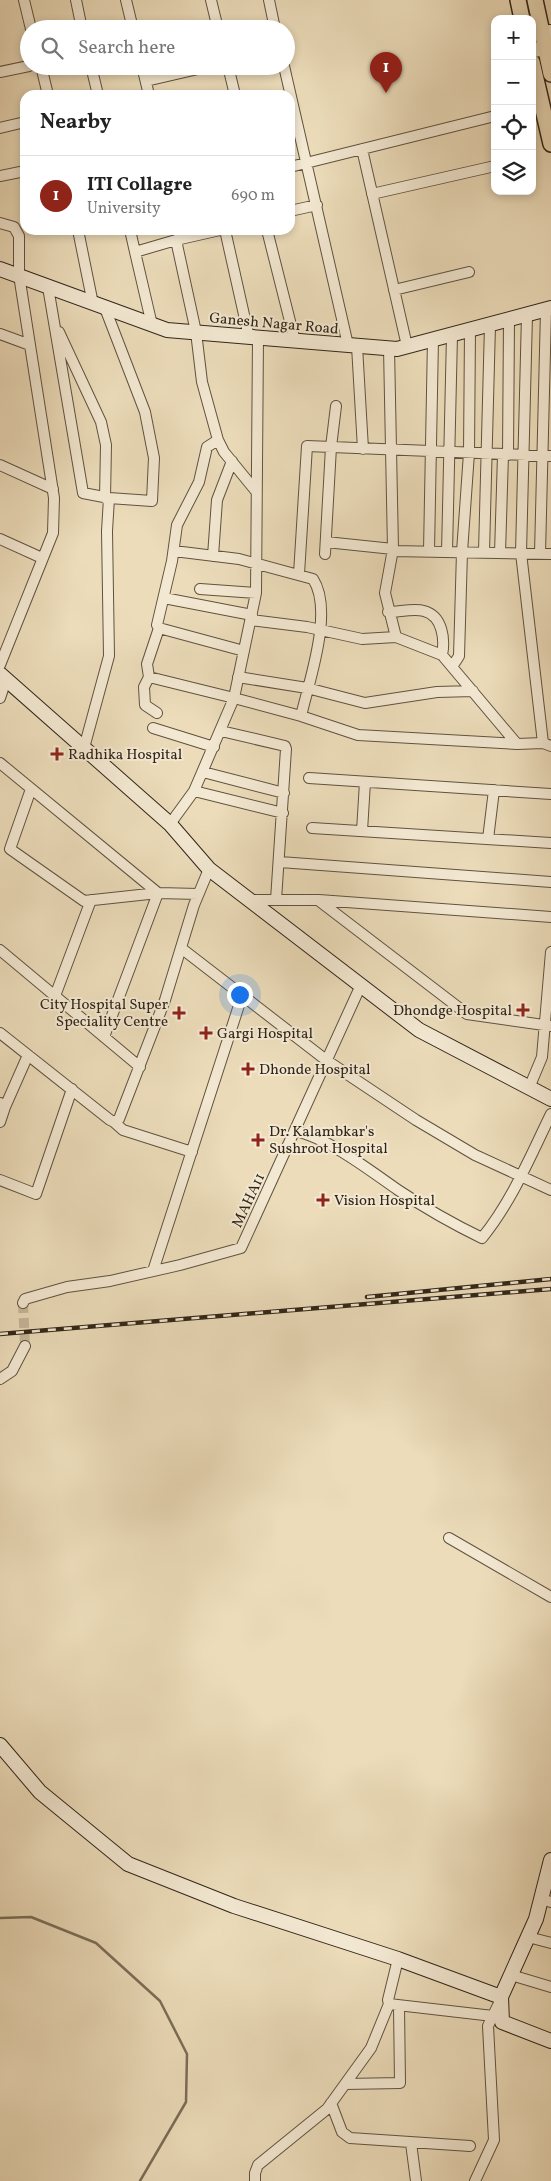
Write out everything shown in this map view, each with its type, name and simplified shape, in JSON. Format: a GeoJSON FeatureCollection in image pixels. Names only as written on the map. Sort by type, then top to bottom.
{"type":"FeatureCollection","features":[{"type":"Feature","properties":{"kind":"main road"},"geometry":{"type":"LineString","coordinates":[[518,0],[521,15]]}},
{"type":"Feature","properties":{"kind":"main road"},"geometry":{"type":"LineString","coordinates":[[535,0],[542,32],[543,49],[551,74]]}},
{"type":"Feature","properties":{"kind":"main road"},"geometry":{"type":"LineString","coordinates":[[537,105],[551,144]]}},
{"type":"Feature","properties":{"kind":"street"},"geometry":{"type":"LineString","coordinates":[[24,0],[29,20]]}},
{"type":"Feature","properties":{"kind":"street"},"geometry":{"type":"LineString","coordinates":[[76,0],[80,20]]}},
{"type":"Feature","properties":{"kind":"street"},"geometry":{"type":"LineString","coordinates":[[126,0],[131,20]]}},
{"type":"Feature","properties":{"kind":"street"},"geometry":{"type":"LineString","coordinates":[[211,0],[216,20]]}},
{"type":"Feature","properties":{"kind":"street"},"geometry":{"type":"LineString","coordinates":[[269,0],[273,20]]}},
{"type":"Feature","properties":{"kind":"street"},"geometry":{"type":"LineString","coordinates":[[0,72],[20,68]]}},
{"type":"Feature","properties":{"kind":"street"},"geometry":{"type":"LineString","coordinates":[[43,75],[47,90]]}},
{"type":"Feature","properties":{"kind":"street"},"geometry":{"type":"LineString","coordinates":[[93,75],[97,90]]}},
{"type":"Feature","properties":{"kind":"street"},"geometry":{"type":"LineString","coordinates":[[144,75],[148,90]]}},
{"type":"Feature","properties":{"kind":"street"},"geometry":{"type":"LineString","coordinates":[[146,81],[172,75]]}},
{"type":"Feature","properties":{"kind":"street"},"geometry":{"type":"LineString","coordinates":[[230,75],[234,90]]}},
{"type":"Feature","properties":{"kind":"street"},"geometry":{"type":"LineString","coordinates":[[286,75],[290,90]]}},
{"type":"Feature","properties":{"kind":"street"},"geometry":{"type":"LineString","coordinates":[[295,112],[353,345],[363,449]]}},
{"type":"Feature","properties":{"kind":"street"},"geometry":{"type":"LineString","coordinates":[[295,166],[491,117]]}},
{"type":"Feature","properties":{"kind":"street"},"geometry":{"type":"LineString","coordinates":[[0,128],[20,123]]}},
{"type":"Feature","properties":{"kind":"street"},"geometry":{"type":"LineString","coordinates":[[362,149],[407,346]]}},
{"type":"Feature","properties":{"kind":"street"},"geometry":{"type":"LineString","coordinates":[[372,194],[491,167]]}},
{"type":"Feature","properties":{"kind":"street"},"geometry":{"type":"LineString","coordinates":[[0,176],[20,172]]}},
{"type":"Feature","properties":{"kind":"street"},"geometry":{"type":"LineString","coordinates":[[295,210],[317,205]]}},
{"type":"Feature","properties":{"kind":"street"},"geometry":{"type":"LineString","coordinates":[[0,223],[14,227],[18,232],[19,275],[53,489],[55,515],[53,533],[0,665]]}},
{"type":"Feature","properties":{"kind":"street"},"geometry":{"type":"LineString","coordinates":[[48,287],[83,493],[107,498],[152,501],[154,458],[145,412],[99,306],[79,235]]}},
{"type":"Feature","properties":{"kind":"street"},"geometry":{"type":"LineString","coordinates":[[131,235],[152,325]]}},
{"type":"Feature","properties":{"kind":"street"},"geometry":{"type":"LineString","coordinates":[[135,252],[198,235]]}},
{"type":"Feature","properties":{"kind":"street"},"geometry":{"type":"LineString","coordinates":[[170,824],[194,791],[234,698],[256,593],[253,337],[226,235]]}},
{"type":"Feature","properties":{"kind":"street"},"geometry":{"type":"LineString","coordinates":[[268,235],[295,340]]}},
{"type":"Feature","properties":{"kind":"street"},"geometry":{"type":"LineString","coordinates":[[176,240],[196,332],[202,382],[218,440],[232,462],[255,490]]}},
{"type":"Feature","properties":{"kind":"street","name":"Ganesh Nagar Road"},"geometry":{"type":"LineString","coordinates":[[0,269],[167,330],[389,348],[407,346],[452,335],[548,309]]}},
{"type":"Feature","properties":{"kind":"street"},"geometry":{"type":"LineString","coordinates":[[394,290],[469,272]]}},
{"type":"Feature","properties":{"kind":"street"},"geometry":{"type":"LineString","coordinates":[[326,542],[429,552],[546,554],[548,309]]}},
{"type":"Feature","properties":{"kind":"street"},"geometry":{"type":"LineString","coordinates":[[149,677],[301,716],[358,735],[547,744],[521,553],[527,315]]}},
{"type":"Feature","properties":{"kind":"street"},"geometry":{"type":"LineString","coordinates":[[500,553],[506,455],[509,320]]}},
{"type":"Feature","properties":{"kind":"street"},"geometry":{"type":"LineString","coordinates":[[54,322],[80,373],[100,422],[106,453],[109,656],[84,748]]}},
{"type":"Feature","properties":{"kind":"street"},"geometry":{"type":"LineString","coordinates":[[484,552],[490,325]]}},
{"type":"Feature","properties":{"kind":"street"},"geometry":{"type":"LineString","coordinates":[[452,667],[459,656],[462,552],[470,454],[470,330]]}},
{"type":"Feature","properties":{"kind":"street"},"geometry":{"type":"LineString","coordinates":[[0,334],[30,345]]}},
{"type":"Feature","properties":{"kind":"street"},"geometry":{"type":"LineString","coordinates":[[447,552],[452,335]]}},
{"type":"Feature","properties":{"kind":"street"},"geometry":{"type":"LineString","coordinates":[[429,552],[434,339]]}},
{"type":"Feature","properties":{"kind":"street"},"geometry":{"type":"LineString","coordinates":[[389,348],[393,550],[385,582],[388,612],[396,637]]}},
{"type":"Feature","properties":{"kind":"street"},"geometry":{"type":"LineString","coordinates":[[325,554],[331,447],[336,406]]}},
{"type":"Feature","properties":{"kind":"street"},"geometry":{"type":"LineString","coordinates":[[157,713],[145,705],[144,687],[149,677],[147,664],[159,628],[157,625],[180,517],[199,482],[207,447],[218,440]]}},
{"type":"Feature","properties":{"kind":"street"},"geometry":{"type":"LineString","coordinates":[[299,574],[306,447],[309,445],[391,451],[547,456]]}},
{"type":"Feature","properties":{"kind":"street"},"geometry":{"type":"LineString","coordinates":[[214,556],[217,500],[232,462]]}},
{"type":"Feature","properties":{"kind":"street"},"geometry":{"type":"LineString","coordinates":[[0,465],[53,489]]}},
{"type":"Feature","properties":{"kind":"street"},"geometry":{"type":"LineString","coordinates":[[0,539],[42,558]]}},
{"type":"Feature","properties":{"kind":"street"},"geometry":{"type":"LineString","coordinates":[[174,551],[257,564],[313,579],[320,602],[320,630],[301,716]]}},
{"type":"Feature","properties":{"kind":"street"},"geometry":{"type":"LineString","coordinates":[[200,589],[256,593]]}},
{"type":"Feature","properties":{"kind":"street"},"geometry":{"type":"LineString","coordinates":[[164,598],[362,639],[396,637],[442,655],[517,744]]}},
{"type":"Feature","properties":{"kind":"street"},"geometry":{"type":"LineString","coordinates":[[388,612],[417,610],[431,614],[437,620],[442,630],[444,642],[442,655]]}},
{"type":"Feature","properties":{"kind":"street"},"geometry":{"type":"LineString","coordinates":[[159,628],[244,651]]}},
{"type":"Feature","properties":{"kind":"street"},"geometry":{"type":"LineString","coordinates":[[3,677],[170,824],[209,869],[419,1030],[551,1099]]}},
{"type":"Feature","properties":{"kind":"street"},"geometry":{"type":"LineString","coordinates":[[0,698],[3,677]]}},
{"type":"Feature","properties":{"kind":"street"},"geometry":{"type":"LineString","coordinates":[[238,677],[307,688],[365,703],[437,692],[473,691]]}},
{"type":"Feature","properties":{"kind":"street"},"geometry":{"type":"LineString","coordinates":[[153,728],[214,747]]}},
{"type":"Feature","properties":{"kind":"street"},"geometry":{"type":"LineString","coordinates":[[220,731],[285,746],[283,813],[276,900]]}},
{"type":"Feature","properties":{"kind":"street"},"geometry":{"type":"LineString","coordinates":[[0,763],[158,893]]}},
{"type":"Feature","properties":{"kind":"street"},"geometry":{"type":"LineString","coordinates":[[202,772],[284,793]]}},
{"type":"Feature","properties":{"kind":"street"},"geometry":{"type":"LineString","coordinates":[[309,778],[551,794]]}},
{"type":"Feature","properties":{"kind":"street"},"geometry":{"type":"LineString","coordinates":[[362,831],[365,782]]}},
{"type":"Feature","properties":{"kind":"street"},"geometry":{"type":"LineString","coordinates":[[31,789],[10,849],[84,901],[158,893],[198,894]]}},
{"type":"Feature","properties":{"kind":"street"},"geometry":{"type":"LineString","coordinates":[[488,839],[494,790]]}},
{"type":"Feature","properties":{"kind":"street"},"geometry":{"type":"LineString","coordinates":[[194,791],[283,813]]}},
{"type":"Feature","properties":{"kind":"street"},"geometry":{"type":"LineString","coordinates":[[312,828],[551,843]]}},
{"type":"Feature","properties":{"kind":"street"},"geometry":{"type":"LineString","coordinates":[[280,862],[551,882]]}},
{"type":"Feature","properties":{"kind":"street"},"geometry":{"type":"LineString","coordinates":[[114,1122],[119,1119],[140,1067],[198,894],[209,869]]}},
{"type":"Feature","properties":{"kind":"street"},"geometry":{"type":"LineString","coordinates":[[104,1037],[158,893]]}},
{"type":"Feature","properties":{"kind":"street"},"geometry":{"type":"LineString","coordinates":[[55,996],[91,900]]}},
{"type":"Feature","properties":{"kind":"street"},"geometry":{"type":"LineString","coordinates":[[250,900],[318,900],[551,917]]}},
{"type":"Feature","properties":{"kind":"street"},"geometry":{"type":"LineString","coordinates":[[318,900],[467,1014],[548,1026]]}},
{"type":"Feature","properties":{"kind":"street"},"geometry":{"type":"LineString","coordinates":[[181,948],[326,1060],[475,1155],[551,1190]]}},
{"type":"Feature","properties":{"kind":"street"},"geometry":{"type":"LineString","coordinates":[[0,950],[140,1067]]}},
{"type":"Feature","properties":{"kind":"street"},"geometry":{"type":"LineString","coordinates":[[528,1088],[542,1058],[548,1026],[551,952]]}},
{"type":"Feature","properties":{"kind":"street","name":"MAHA11"},"geometry":{"type":"LineString","coordinates":[[23,1303],[25,1298],[50,1291],[153,1271],[241,1248],[361,985]]}},
{"type":"Feature","properties":{"kind":"street"},"geometry":{"type":"LineString","coordinates":[[153,1271],[242,996]]}},
{"type":"Feature","properties":{"kind":"street"},"geometry":{"type":"LineString","coordinates":[[0,1033],[123,1130],[192,1152]]}},
{"type":"Feature","properties":{"kind":"street"},"geometry":{"type":"LineString","coordinates":[[0,1122],[3,1105],[28,1055]]}},
{"type":"Feature","properties":{"kind":"street"},"geometry":{"type":"LineString","coordinates":[[0,1180],[36,1194],[72,1090]]}},
{"type":"Feature","properties":{"kind":"street"},"geometry":{"type":"LineString","coordinates":[[295,1131],[303,1132],[324,1143],[434,1212],[482,1238],[499,1217],[551,1114]]}},
{"type":"Feature","properties":{"kind":"street"},"geometry":{"type":"LineString","coordinates":[[0,1379],[12,1371],[25,1346]]}},
{"type":"Feature","properties":{"kind":"street"},"geometry":{"type":"LineString","coordinates":[[450,1538],[551,1597]]}},
{"type":"Feature","properties":{"kind":"street"},"geometry":{"type":"LineString","coordinates":[[0,1745],[40,1792],[128,1864],[234,1906],[398,1959],[501,1997]]}},
{"type":"Feature","properties":{"kind":"street"},"geometry":{"type":"LineString","coordinates":[[475,2181],[494,2140],[488,2026],[546,1900],[551,1860]]}},
{"type":"Feature","properties":{"kind":"street"},"geometry":{"type":"LineString","coordinates":[[528,1937],[551,1943]]}},
{"type":"Feature","properties":{"kind":"street"},"geometry":{"type":"LineString","coordinates":[[398,1959],[388,2000],[394,2005],[493,2016]]}},
{"type":"Feature","properties":{"kind":"street"},"geometry":{"type":"LineString","coordinates":[[511,1976],[551,1987]]}},
{"type":"Feature","properties":{"kind":"street"},"geometry":{"type":"LineString","coordinates":[[501,1997],[502,2022],[551,2041]]}},
{"type":"Feature","properties":{"kind":"street"},"geometry":{"type":"LineString","coordinates":[[255,2181],[258,2165],[323,2114],[373,2044],[394,2005]]}},
{"type":"Feature","properties":{"kind":"street"},"geometry":{"type":"LineString","coordinates":[[345,2084],[400,2082],[394,2005]]}},
{"type":"Feature","properties":{"kind":"street"},"geometry":{"type":"LineString","coordinates":[[331,2103],[345,2136],[411,2143],[470,2146]]}},
{"type":"Feature","properties":{"kind":"street"},"geometry":{"type":"LineString","coordinates":[[411,2143],[416,2181]]}},
{"type":"Feature","properties":{"kind":"waterway"},"geometry":{"type":"LineString","coordinates":[[0,1918],[31,1917],[96,1943],[160,2001],[187,2054],[186,2102],[140,2181]]}},
{"type":"Feature","properties":{"kind":"tunnel"},"geometry":{"type":"LineString","coordinates":[[23,1303],[25,1346]]}},
{"type":"Feature","properties":{"kind":"railway"},"geometry":{"type":"LineString","coordinates":[[367,1297],[551,1279]]}},
{"type":"Feature","properties":{"kind":"railway"},"geometry":{"type":"LineString","coordinates":[[0,1334],[551,1289]]}},
{"type":"Feature","properties":{"kind":"place","name":"ITI Collagre"},"geometry":{"type":"Point","coordinates":[386,93]}},
{"type":"Feature","properties":{"kind":"place","name":"Radhika Hospital"},"geometry":{"type":"Point","coordinates":[57,754]}},
{"type":"Feature","properties":{"kind":"place","name":"Dhondge Hospital"},"geometry":{"type":"Point","coordinates":[523,1010]}},
{"type":"Feature","properties":{"kind":"place","name":"City Hospital Super Speciality Centre"},"geometry":{"type":"Point","coordinates":[179,1013]}},
{"type":"Feature","properties":{"kind":"place","name":"Gargi Hospital"},"geometry":{"type":"Point","coordinates":[206,1033]}},
{"type":"Feature","properties":{"kind":"place","name":"Dhonde Hospital"},"geometry":{"type":"Point","coordinates":[248,1069]}},
{"type":"Feature","properties":{"kind":"place","name":"Dr. Kalambkar's Sushroot Hospital"},"geometry":{"type":"Point","coordinates":[258,1140]}},
{"type":"Feature","properties":{"kind":"place","name":"Vision Hospital"},"geometry":{"type":"Point","coordinates":[323,1200]}}]}
